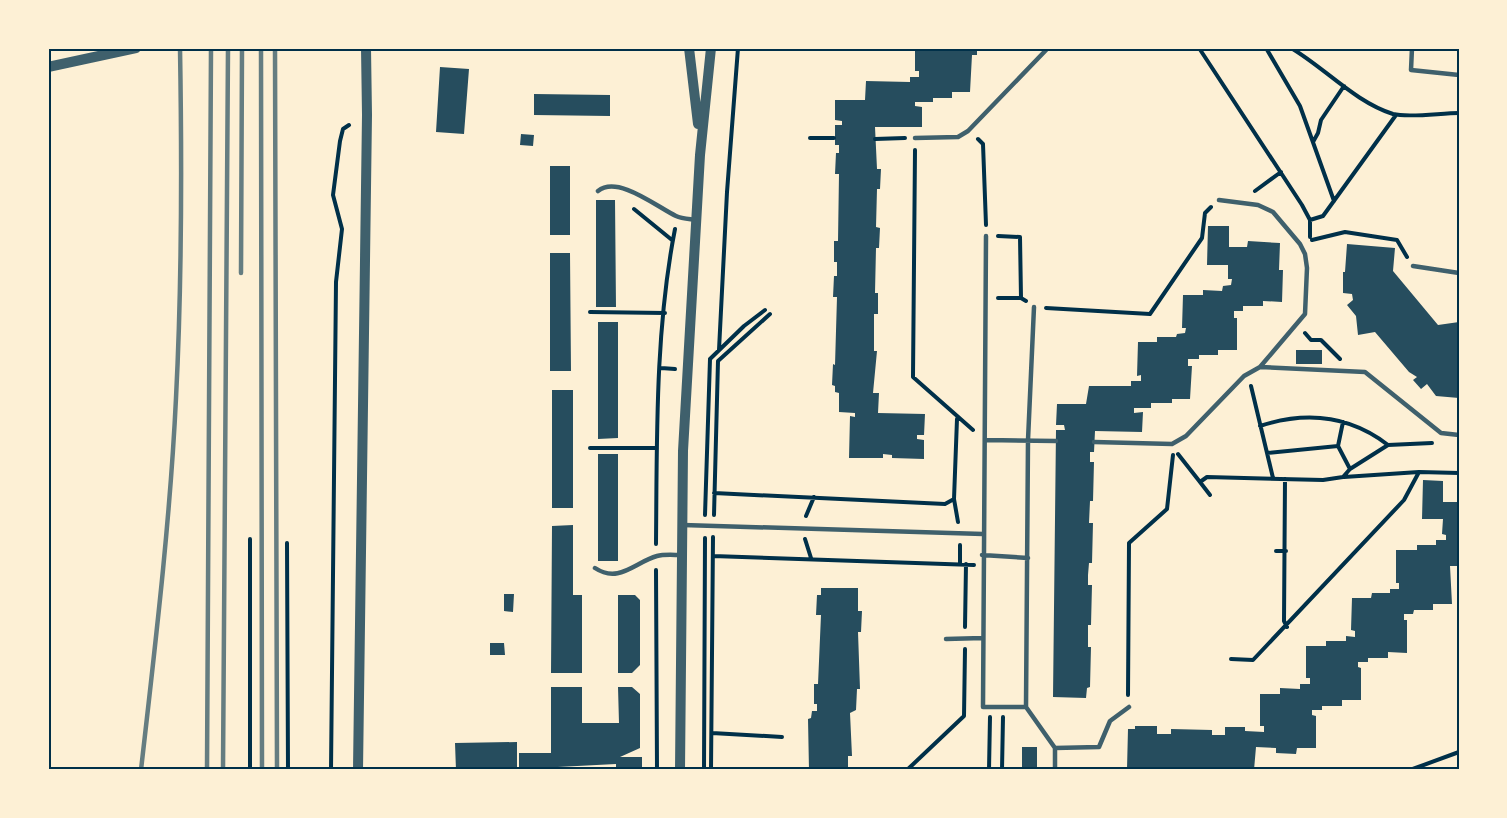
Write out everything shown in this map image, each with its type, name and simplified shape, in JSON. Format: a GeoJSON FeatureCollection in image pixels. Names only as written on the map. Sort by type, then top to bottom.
{"type":"FeatureCollection","features":[{"type":"Feature","properties":{"kind":"street"},"geometry":{"type":"LineString","coordinates":[[48,67],[136,48]]}},
{"type":"Feature","properties":{"kind":"street"},"geometry":{"type":"LineString","coordinates":[[358,770],[366,48]]}},
{"type":"Feature","properties":{"kind":"street"},"geometry":{"type":"LineString","coordinates":[[689,48],[694,77],[700,155]]}},
{"type":"Feature","properties":{"kind":"street"},"geometry":{"type":"LineString","coordinates":[[680,770],[681,525],[686,370],[700,155],[711,48]]}},
{"type":"Feature","properties":{"kind":"lane"},"geometry":{"type":"LineString","coordinates":[[915,138],[958,137],[968,131],[1048,48]]}},
{"type":"Feature","properties":{"kind":"lane"},"geometry":{"type":"LineString","coordinates":[[1412,48],[1411,70],[1459,75]]}},
{"type":"Feature","properties":{"kind":"lane"},"geometry":{"type":"LineString","coordinates":[[598,191],[608,186],[624,188],[677,217],[696,220]]}},
{"type":"Feature","properties":{"kind":"lane"},"geometry":{"type":"LineString","coordinates":[[1094,442],[1172,444],[1186,436],[1244,376],[1260,367],[1305,314],[1305,254],[1273,212],[1258,205],[1219,200]]}},
{"type":"Feature","properties":{"kind":"lane"},"geometry":{"type":"LineString","coordinates":[[986,236],[986,440],[982,555],[983,707],[1026,707]]}},
{"type":"Feature","properties":{"kind":"lane"},"geometry":{"type":"LineString","coordinates":[[1413,266],[1459,273]]}},
{"type":"Feature","properties":{"kind":"lane"},"geometry":{"type":"LineString","coordinates":[[1034,307],[1029,440],[1026,707],[1055,748],[1055,770]]}},
{"type":"Feature","properties":{"kind":"lane"},"geometry":{"type":"LineString","coordinates":[[1260,367],[1365,372],[1441,433],[1459,435]]}},
{"type":"Feature","properties":{"kind":"lane"},"geometry":{"type":"LineString","coordinates":[[986,440],[1056,441]]}},
{"type":"Feature","properties":{"kind":"lane"},"geometry":{"type":"LineString","coordinates":[[681,525],[983,534]]}},
{"type":"Feature","properties":{"kind":"lane"},"geometry":{"type":"LineString","coordinates":[[596,568],[617,574],[657,556],[681,555]]}},
{"type":"Feature","properties":{"kind":"lane"},"geometry":{"type":"LineString","coordinates":[[982,555],[1028,558]]}},
{"type":"Feature","properties":{"kind":"lane"},"geometry":{"type":"LineString","coordinates":[[946,639],[982,638]]}},
{"type":"Feature","properties":{"kind":"lane"},"geometry":{"type":"LineString","coordinates":[[1055,748],[1099,747],[1110,722],[1129,707]]}},
{"type":"Feature","properties":{"kind":"path"},"geometry":{"type":"LineString","coordinates":[[719,351],[727,192],[738,48]]}},
{"type":"Feature","properties":{"kind":"path"},"geometry":{"type":"LineString","coordinates":[[1199,48],[1310,220],[1310,240],[1345,232],[1397,240],[1413,266]]}},
{"type":"Feature","properties":{"kind":"path"},"geometry":{"type":"LineString","coordinates":[[1266,48],[1300,106],[1334,201]]}},
{"type":"Feature","properties":{"kind":"path"},"geometry":{"type":"LineString","coordinates":[[1291,48],[1316,63],[1371,105],[1396,115],[1459,113]]}},
{"type":"Feature","properties":{"kind":"path"},"geometry":{"type":"LineString","coordinates":[[1312,142],[1318,133],[1321,120],[1344,86]]}},
{"type":"Feature","properties":{"kind":"path"},"geometry":{"type":"LineString","coordinates":[[1310,220],[1323,216],[1396,115]]}},
{"type":"Feature","properties":{"kind":"path"},"geometry":{"type":"LineString","coordinates":[[331,770],[336,282],[342,229],[333,195],[339,141],[343,129],[349,125]]}},
{"type":"Feature","properties":{"kind":"path"},"geometry":{"type":"LineString","coordinates":[[968,131],[983,144],[986,236],[1020,237],[1022,298]]}},
{"type":"Feature","properties":{"kind":"path"},"geometry":{"type":"LineString","coordinates":[[810,138],[834,138]]}},
{"type":"Feature","properties":{"kind":"path"},"geometry":{"type":"LineString","coordinates":[[875,140],[915,138],[913,377],[957,418],[986,440]]}},
{"type":"Feature","properties":{"kind":"path"},"geometry":{"type":"LineString","coordinates":[[1246,203],[1254,192],[1281,172]]}},
{"type":"Feature","properties":{"kind":"path"},"geometry":{"type":"LineString","coordinates":[[630,205],[673,241]]}},
{"type":"Feature","properties":{"kind":"path"},"geometry":{"type":"LineString","coordinates":[[985,298],[1022,298],[1034,307],[1150,314],[1202,238],[1205,213]]}},
{"type":"Feature","properties":{"kind":"path"},"geometry":{"type":"LineString","coordinates":[[675,369],[661,368],[665,313],[677,217]]}},
{"type":"Feature","properties":{"kind":"path"},"geometry":{"type":"LineString","coordinates":[[705,510],[710,359],[744,326],[765,310]]}},
{"type":"Feature","properties":{"kind":"path"},"geometry":{"type":"LineString","coordinates":[[590,312],[665,313]]}},
{"type":"Feature","properties":{"kind":"path"},"geometry":{"type":"LineString","coordinates":[[714,514],[715,371],[718,361],[770,314]]}},
{"type":"Feature","properties":{"kind":"path"},"geometry":{"type":"LineString","coordinates":[[1297,324],[1311,340],[1321,340],[1347,366],[1349,372]]}},
{"type":"Feature","properties":{"kind":"path"},"geometry":{"type":"LineString","coordinates":[[1244,376],[1251,387],[1274,478]]}},
{"type":"Feature","properties":{"kind":"path"},"geometry":{"type":"LineString","coordinates":[[1260,426],[1298,417],[1327,417],[1374,434],[1388,445]]}},
{"type":"Feature","properties":{"kind":"path"},"geometry":{"type":"LineString","coordinates":[[714,493],[945,504],[954,500],[957,418]]}},
{"type":"Feature","properties":{"kind":"path"},"geometry":{"type":"LineString","coordinates":[[1343,422],[1338,446],[1350,469]]}},
{"type":"Feature","properties":{"kind":"path"},"geometry":{"type":"LineString","coordinates":[[1343,477],[1350,469],[1388,445],[1435,443]]}},
{"type":"Feature","properties":{"kind":"path"},"geometry":{"type":"LineString","coordinates":[[1267,453],[1338,446]]}},
{"type":"Feature","properties":{"kind":"path"},"geometry":{"type":"LineString","coordinates":[[590,448],[657,448]]}},
{"type":"Feature","properties":{"kind":"path"},"geometry":{"type":"LineString","coordinates":[[1129,707],[1129,543],[1167,509],[1173,452],[1210,495]]}},
{"type":"Feature","properties":{"kind":"path"},"geometry":{"type":"LineString","coordinates":[[1200,482],[1207,477],[1323,480],[1419,472],[1459,473]]}},
{"type":"Feature","properties":{"kind":"path"},"geometry":{"type":"LineString","coordinates":[[1231,659],[1253,660],[1287,627],[1404,501],[1419,472]]}},
{"type":"Feature","properties":{"kind":"path"},"geometry":{"type":"LineString","coordinates":[[1285,479],[1284,621],[1287,627]]}},
{"type":"Feature","properties":{"kind":"path"},"geometry":{"type":"LineString","coordinates":[[711,770],[713,535]]}},
{"type":"Feature","properties":{"kind":"path"},"geometry":{"type":"LineString","coordinates":[[704,770],[705,538]]}},
{"type":"Feature","properties":{"kind":"path"},"geometry":{"type":"LineString","coordinates":[[250,539],[250,770]]}},
{"type":"Feature","properties":{"kind":"path"},"geometry":{"type":"LineString","coordinates":[[287,543],[288,770]]}},
{"type":"Feature","properties":{"kind":"path"},"geometry":{"type":"LineString","coordinates":[[1276,551],[1286,551]]}},
{"type":"Feature","properties":{"kind":"path"},"geometry":{"type":"LineString","coordinates":[[714,556],[982,565]]}},
{"type":"Feature","properties":{"kind":"path"},"geometry":{"type":"LineString","coordinates":[[907,770],[964,716],[966,564]]}},
{"type":"Feature","properties":{"kind":"path"},"geometry":{"type":"LineString","coordinates":[[989,770],[990,707]]}},
{"type":"Feature","properties":{"kind":"path"},"geometry":{"type":"LineString","coordinates":[[1002,770],[1003,707]]}},
{"type":"Feature","properties":{"kind":"path"},"geometry":{"type":"LineString","coordinates":[[712,733],[782,736]]}},
{"type":"Feature","properties":{"kind":"path"},"geometry":{"type":"LineString","coordinates":[[1412,769],[1459,752]]}},
{"type":"Feature","properties":{"kind":"building"},"geometry":{"type":"Polygon","coordinates":[[[915,48],[997,48],[997,51],[977,51],[977,55],[972,55],[970,92],[952,92],[952,98],[933,98],[933,102],[915,102],[915,106],[922,107],[922,127],[875,127],[877,169],[881,169],[880,189],[877,189],[876,227],[880,228],[879,248],[876,248],[875,293],[878,293],[878,314],[874,314],[874,351],[877,351],[873,393],[879,393],[878,413],[925,414],[924,435],[917,435],[917,439],[924,440],[924,459],[892,458],[892,455],[883,454],[883,458],[849,458],[850,416],[855,417],[855,413],[839,412],[839,393],[835,392],[835,386],[832,385],[833,364],[835,365],[837,297],[833,297],[834,276],[837,276],[834,241],[838,241],[839,174],[835,174],[836,153],[839,153],[839,145],[835,145],[835,125],[842,125],[842,121],[835,120],[835,100],[865,100],[866,81],[910,82],[910,77],[919,77],[919,71],[915,71],[915,48]]]}},
{"type":"Feature","properties":{"kind":"building"},"geometry":{"type":"Polygon","coordinates":[[[440,67],[469,69],[464,134],[436,132],[440,67]]]}},
{"type":"Feature","properties":{"kind":"building"},"geometry":{"type":"Polygon","coordinates":[[[534,94],[610,95],[610,116],[534,115],[534,94]]]}},
{"type":"Feature","properties":{"kind":"building"},"geometry":{"type":"Polygon","coordinates":[[[521,134],[534,135],[533,146],[520,145],[521,134]]]}},
{"type":"Feature","properties":{"kind":"building"},"geometry":{"type":"Polygon","coordinates":[[[550,166],[570,166],[570,235],[550,235],[550,166]]]}},
{"type":"Feature","properties":{"kind":"building"},"geometry":{"type":"Polygon","coordinates":[[[596,200],[615,200],[616,307],[596,307],[596,200]]]}},
{"type":"Feature","properties":{"kind":"building"},"geometry":{"type":"Polygon","coordinates":[[[1208,226],[1229,226],[1229,247],[1247,247],[1248,241],[1280,243],[1279,270],[1283,270],[1282,302],[1263,301],[1263,306],[1243,306],[1243,311],[1234,311],[1234,318],[1237,318],[1237,350],[1218,350],[1218,355],[1199,355],[1199,359],[1188,359],[1188,366],[1192,366],[1190,399],[1172,399],[1172,403],[1151,403],[1151,408],[1134,408],[1134,413],[1143,412],[1142,432],[1095,431],[1094,452],[1090,452],[1090,462],[1094,462],[1093,501],[1090,501],[1089,523],[1093,523],[1092,563],[1089,563],[1088,575],[1088,585],[1092,585],[1091,625],[1088,625],[1088,647],[1091,647],[1090,687],[1087,688],[1086,698],[1053,697],[1056,430],[1065,430],[1064,425],[1056,425],[1057,404],[1086,404],[1089,386],[1131,386],[1131,381],[1141,381],[1141,375],[1137,376],[1138,342],[1157,342],[1157,337],[1176,337],[1177,334],[1185,333],[1186,328],[1182,328],[1183,295],[1203,295],[1203,290],[1222,291],[1223,286],[1231,285],[1232,279],[1228,279],[1228,265],[1207,265],[1208,226]]]}},
{"type":"Feature","properties":{"kind":"building"},"geometry":{"type":"Polygon","coordinates":[[[1347,244],[1395,248],[1393,271],[1438,325],[1459,322],[1459,398],[1436,396],[1427,384],[1421,389],[1413,380],[1417,377],[1409,372],[1375,332],[1358,335],[1356,316],[1347,305],[1353,300],[1352,294],[1343,293],[1347,244]]]}},
{"type":"Feature","properties":{"kind":"building"},"geometry":{"type":"Polygon","coordinates":[[[550,253],[570,253],[571,371],[550,371],[550,253]]]}},
{"type":"Feature","properties":{"kind":"building"},"geometry":{"type":"Polygon","coordinates":[[[598,322],[618,322],[618,438],[598,439],[598,322]]]}},
{"type":"Feature","properties":{"kind":"building"},"geometry":{"type":"Polygon","coordinates":[[[1296,350],[1322,350],[1322,364],[1296,364],[1296,350]]]}},
{"type":"Feature","properties":{"kind":"building"},"geometry":{"type":"Polygon","coordinates":[[[552,390],[573,390],[573,508],[552,508],[552,390]]]}},
{"type":"Feature","properties":{"kind":"building"},"geometry":{"type":"Polygon","coordinates":[[[598,454],[618,454],[618,561],[598,561],[598,454]]]}},
{"type":"Feature","properties":{"kind":"building"},"geometry":{"type":"Polygon","coordinates":[[[1423,480],[1443,481],[1443,502],[1459,502],[1458,566],[1450,566],[1452,604],[1433,604],[1433,610],[1414,610],[1413,614],[1404,614],[1404,620],[1407,620],[1407,653],[1388,652],[1388,658],[1368,658],[1368,662],[1358,662],[1358,667],[1361,668],[1361,700],[1342,700],[1342,706],[1322,706],[1322,710],[1312,710],[1312,715],[1316,716],[1316,748],[1297,748],[1296,754],[1276,753],[1276,748],[1256,747],[1254,770],[1127,769],[1128,729],[1135,729],[1135,726],[1157,726],[1157,734],[1171,734],[1171,729],[1212,730],[1212,735],[1225,735],[1225,727],[1245,727],[1245,731],[1264,732],[1264,726],[1260,726],[1260,694],[1280,694],[1280,688],[1300,689],[1300,684],[1310,684],[1310,678],[1306,678],[1306,646],[1326,646],[1326,641],[1346,641],[1346,636],[1355,637],[1355,631],[1351,630],[1352,598],[1371,598],[1372,593],[1390,593],[1390,589],[1399,589],[1399,583],[1396,583],[1396,550],[1417,550],[1417,545],[1436,545],[1436,540],[1446,540],[1446,535],[1442,534],[1443,519],[1422,519],[1423,480]]]}},
{"type":"Feature","properties":{"kind":"building"},"geometry":{"type":"Polygon","coordinates":[[[573,525],[573,595],[582,595],[582,673],[551,673],[552,526],[573,525]]]}},
{"type":"Feature","properties":{"kind":"building"},"geometry":{"type":"Polygon","coordinates":[[[821,588],[858,588],[858,611],[862,611],[861,632],[858,632],[860,689],[857,689],[856,710],[850,713],[852,756],[848,756],[848,770],[809,770],[808,719],[811,718],[812,711],[817,711],[817,704],[814,704],[814,684],[818,684],[821,615],[816,615],[817,595],[821,595],[821,588]]]}},
{"type":"Feature","properties":{"kind":"building"},"geometry":{"type":"Polygon","coordinates":[[[504,594],[514,594],[513,612],[504,611],[504,594]]]}},
{"type":"Feature","properties":{"kind":"building"},"geometry":{"type":"Polygon","coordinates":[[[618,595],[635,595],[640,600],[640,665],[632,673],[618,673],[618,595]]]}},
{"type":"Feature","properties":{"kind":"building"},"geometry":{"type":"Polygon","coordinates":[[[490,643],[504,643],[505,655],[490,655],[490,643]]]}},
{"type":"Feature","properties":{"kind":"building"},"geometry":{"type":"Polygon","coordinates":[[[551,687],[582,687],[582,723],[619,723],[618,687],[632,687],[640,694],[640,748],[620,757],[642,757],[642,768],[616,770],[616,764],[519,769],[519,753],[551,753],[551,687]]]}},
{"type":"Feature","properties":{"kind":"building"},"geometry":{"type":"Polygon","coordinates":[[[517,742],[517,769],[456,770],[455,743],[517,742]]]}},
{"type":"Feature","properties":{"kind":"building"},"geometry":{"type":"Polygon","coordinates":[[[1022,747],[1037,747],[1037,770],[1022,770],[1022,747]]]}},
{"type":"Feature","properties":{"kind":"railway"},"geometry":{"type":"LineString","coordinates":[[141,770],[166,538],[176,398],[181,223],[180,48]]}},
{"type":"Feature","properties":{"kind":"railway"},"geometry":{"type":"LineString","coordinates":[[207,770],[211,48]]}},
{"type":"Feature","properties":{"kind":"railway"},"geometry":{"type":"LineString","coordinates":[[223,770],[228,48]]}},
{"type":"Feature","properties":{"kind":"railway"},"geometry":{"type":"LineString","coordinates":[[241,273],[242,48]]}},
{"type":"Feature","properties":{"kind":"railway"},"geometry":{"type":"LineString","coordinates":[[261,48],[262,770]]}},
{"type":"Feature","properties":{"kind":"railway"},"geometry":{"type":"LineString","coordinates":[[275,48],[277,770]]}}]}
